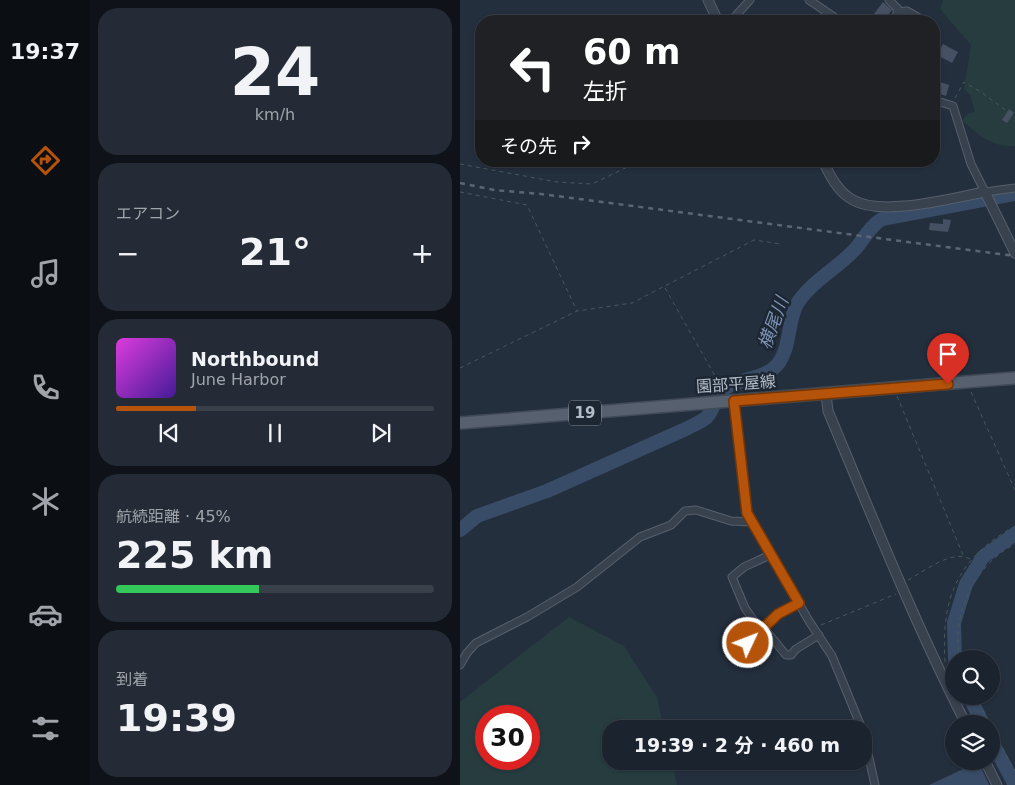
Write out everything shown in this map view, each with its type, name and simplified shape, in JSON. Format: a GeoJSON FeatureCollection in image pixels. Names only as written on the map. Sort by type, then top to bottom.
{"type":"FeatureCollection","features":[{"type":"Feature","properties":{"kind":"main road","name":"園部平屋線"},"geometry":{"type":"LineString","coordinates":[[460,423],[1015,378]]}},
{"type":"Feature","properties":{"kind":"street"},"geometry":{"type":"LineString","coordinates":[[708,0],[715,15]]}},
{"type":"Feature","properties":{"kind":"street"},"geometry":{"type":"LineString","coordinates":[[736,15],[750,0]]}},
{"type":"Feature","properties":{"kind":"street"},"geometry":{"type":"LineString","coordinates":[[809,0],[828,15]]}},
{"type":"Feature","properties":{"kind":"street"},"geometry":{"type":"LineString","coordinates":[[888,0],[898,9],[896,15]]}},
{"type":"Feature","properties":{"kind":"street"},"geometry":{"type":"LineString","coordinates":[[897,12],[907,11],[914,15]]}},
{"type":"Feature","properties":{"kind":"street"},"geometry":{"type":"LineString","coordinates":[[940,102],[952,106],[971,164],[1015,253]]}},
{"type":"Feature","properties":{"kind":"street"},"geometry":{"type":"LineString","coordinates":[[826,167],[838,188],[851,200],[865,206],[887,208],[1015,188]]}},
{"type":"Feature","properties":{"kind":"street"},"geometry":{"type":"LineString","coordinates":[[826,394],[828,410],[902,587],[962,715]]}},
{"type":"Feature","properties":{"kind":"street"},"geometry":{"type":"LineString","coordinates":[[734,401],[747,513],[832,656],[858,720]]}},
{"type":"Feature","properties":{"kind":"street"},"geometry":{"type":"LineString","coordinates":[[460,665],[466,653],[476,643],[527,617],[577,587],[640,537],[671,525],[685,511],[696,510],[723,519],[751,522]]}},
{"type":"Feature","properties":{"kind":"street"},"geometry":{"type":"LineString","coordinates":[[770,554],[744,567],[732,577],[745,608],[762,630],[786,655],[791,655],[796,648],[818,635]]}},
{"type":"Feature","properties":{"kind":"street"},"geometry":{"type":"LineString","coordinates":[[748,643],[778,614],[799,603]]}},
{"type":"Feature","properties":{"kind":"street"},"geometry":{"type":"LineString","coordinates":[[872,770],[875,785]]}},
{"type":"Feature","properties":{"kind":"street"},"geometry":{"type":"LineString","coordinates":[[990,770],[997,785]]}},
{"type":"Feature","properties":{"kind":"path"},"geometry":{"type":"LineString","coordinates":[[952,106],[964,82],[1015,117]]}},
{"type":"Feature","properties":{"kind":"path"},"geometry":{"type":"LineString","coordinates":[[460,164],[475,167]]}},
{"type":"Feature","properties":{"kind":"path"},"geometry":{"type":"LineString","coordinates":[[476,167],[557,182],[592,184],[627,167]]}},
{"type":"Feature","properties":{"kind":"path"},"geometry":{"type":"LineString","coordinates":[[460,192],[527,206],[577,312]]}},
{"type":"Feature","properties":{"kind":"path"},"geometry":{"type":"LineString","coordinates":[[460,368],[577,312],[632,303],[754,240],[781,244]]}},
{"type":"Feature","properties":{"kind":"path"},"geometry":{"type":"LineString","coordinates":[[664,287],[715,376],[717,386],[712,403]]}},
{"type":"Feature","properties":{"kind":"path"},"geometry":{"type":"LineString","coordinates":[[966,382],[1015,490]]}},
{"type":"Feature","properties":{"kind":"path"},"geometry":{"type":"LineString","coordinates":[[894,388],[963,555],[971,559]]}},
{"type":"Feature","properties":{"kind":"path"},"geometry":{"type":"LineString","coordinates":[[945,650],[945,614],[952,592],[971,559],[984,546],[1015,526]]}},
{"type":"Feature","properties":{"kind":"path"},"geometry":{"type":"LineString","coordinates":[[959,650],[958,637],[960,618],[972,585],[987,564],[1015,544]]}},
{"type":"Feature","properties":{"kind":"path"},"geometry":{"type":"LineString","coordinates":[[814,628],[902,587],[952,558],[963,555]]}},
{"type":"Feature","properties":{"kind":"path"},"geometry":{"type":"LineString","coordinates":[[1000,744],[1015,771]]}},
{"type":"Feature","properties":{"kind":"green space"},"geometry":{"type":"Polygon","coordinates":[[[943,0],[1015,0],[1015,146],[1000,145],[987,140],[963,121],[969,113],[975,112],[970,95],[964,89],[971,45],[940,9],[943,0]]]}},
{"type":"Feature","properties":{"kind":"green space"},"geometry":{"type":"Polygon","coordinates":[[[569,617],[624,646],[657,697],[662,720],[602,720],[602,770],[674,770],[677,785],[460,785],[460,702],[569,617]]]}},
{"type":"Feature","properties":{"kind":"water"},"geometry":{"type":"Polygon","coordinates":[[[961,770],[982,770],[989,785],[929,785],[961,770]]]}},
{"type":"Feature","properties":{"kind":"building"},"geometry":{"type":"Polygon","coordinates":[[[883,2],[892,10],[888,15],[873,15],[883,2]]]}},
{"type":"Feature","properties":{"kind":"building"},"geometry":{"type":"Polygon","coordinates":[[[943,44],[958,52],[952,63],[940,57],[940,50],[943,44]]]}},
{"type":"Feature","properties":{"kind":"building"},"geometry":{"type":"Polygon","coordinates":[[[940,82],[949,85],[946,96],[940,94],[940,82]]]}},
{"type":"Feature","properties":{"kind":"building"},"geometry":{"type":"Polygon","coordinates":[[[1009,109],[1014,113],[1007,123],[1002,120],[1009,109]]]}},
{"type":"Feature","properties":{"kind":"building"},"geometry":{"type":"Polygon","coordinates":[[[943,219],[951,220],[948,232],[929,230],[930,223],[943,224],[943,219]]]}},
{"type":"Feature","properties":{"kind":"waterway","name":"横尾川"},"geometry":{"type":"LineString","coordinates":[[460,530],[477,516],[547,491],[688,428],[707,417],[725,389],[735,383],[767,373],[777,365],[785,351],[797,304],[809,289],[850,254],[871,228],[882,219],[1015,194]]}},
{"type":"Feature","properties":{"kind":"waterway"},"geometry":{"type":"LineString","coordinates":[[955,650],[954,623],[966,584],[983,557],[1015,534]]}},
{"type":"Feature","properties":{"kind":"waterway"},"geometry":{"type":"LineString","coordinates":[[974,705],[978,715]]}},
{"type":"Feature","properties":{"kind":"waterway"},"geometry":{"type":"LineString","coordinates":[[1000,757],[1015,785]]}},
{"type":"Feature","properties":{"kind":"railway"},"geometry":{"type":"LineString","coordinates":[[460,183],[494,190],[541,194],[1015,256]]}},
{"type":"Feature","properties":{"kind":"route"},"geometry":{"type":"LineString","coordinates":[[748,643],[778,614],[799,603],[747,513],[734,401],[948,384]]}}]}
